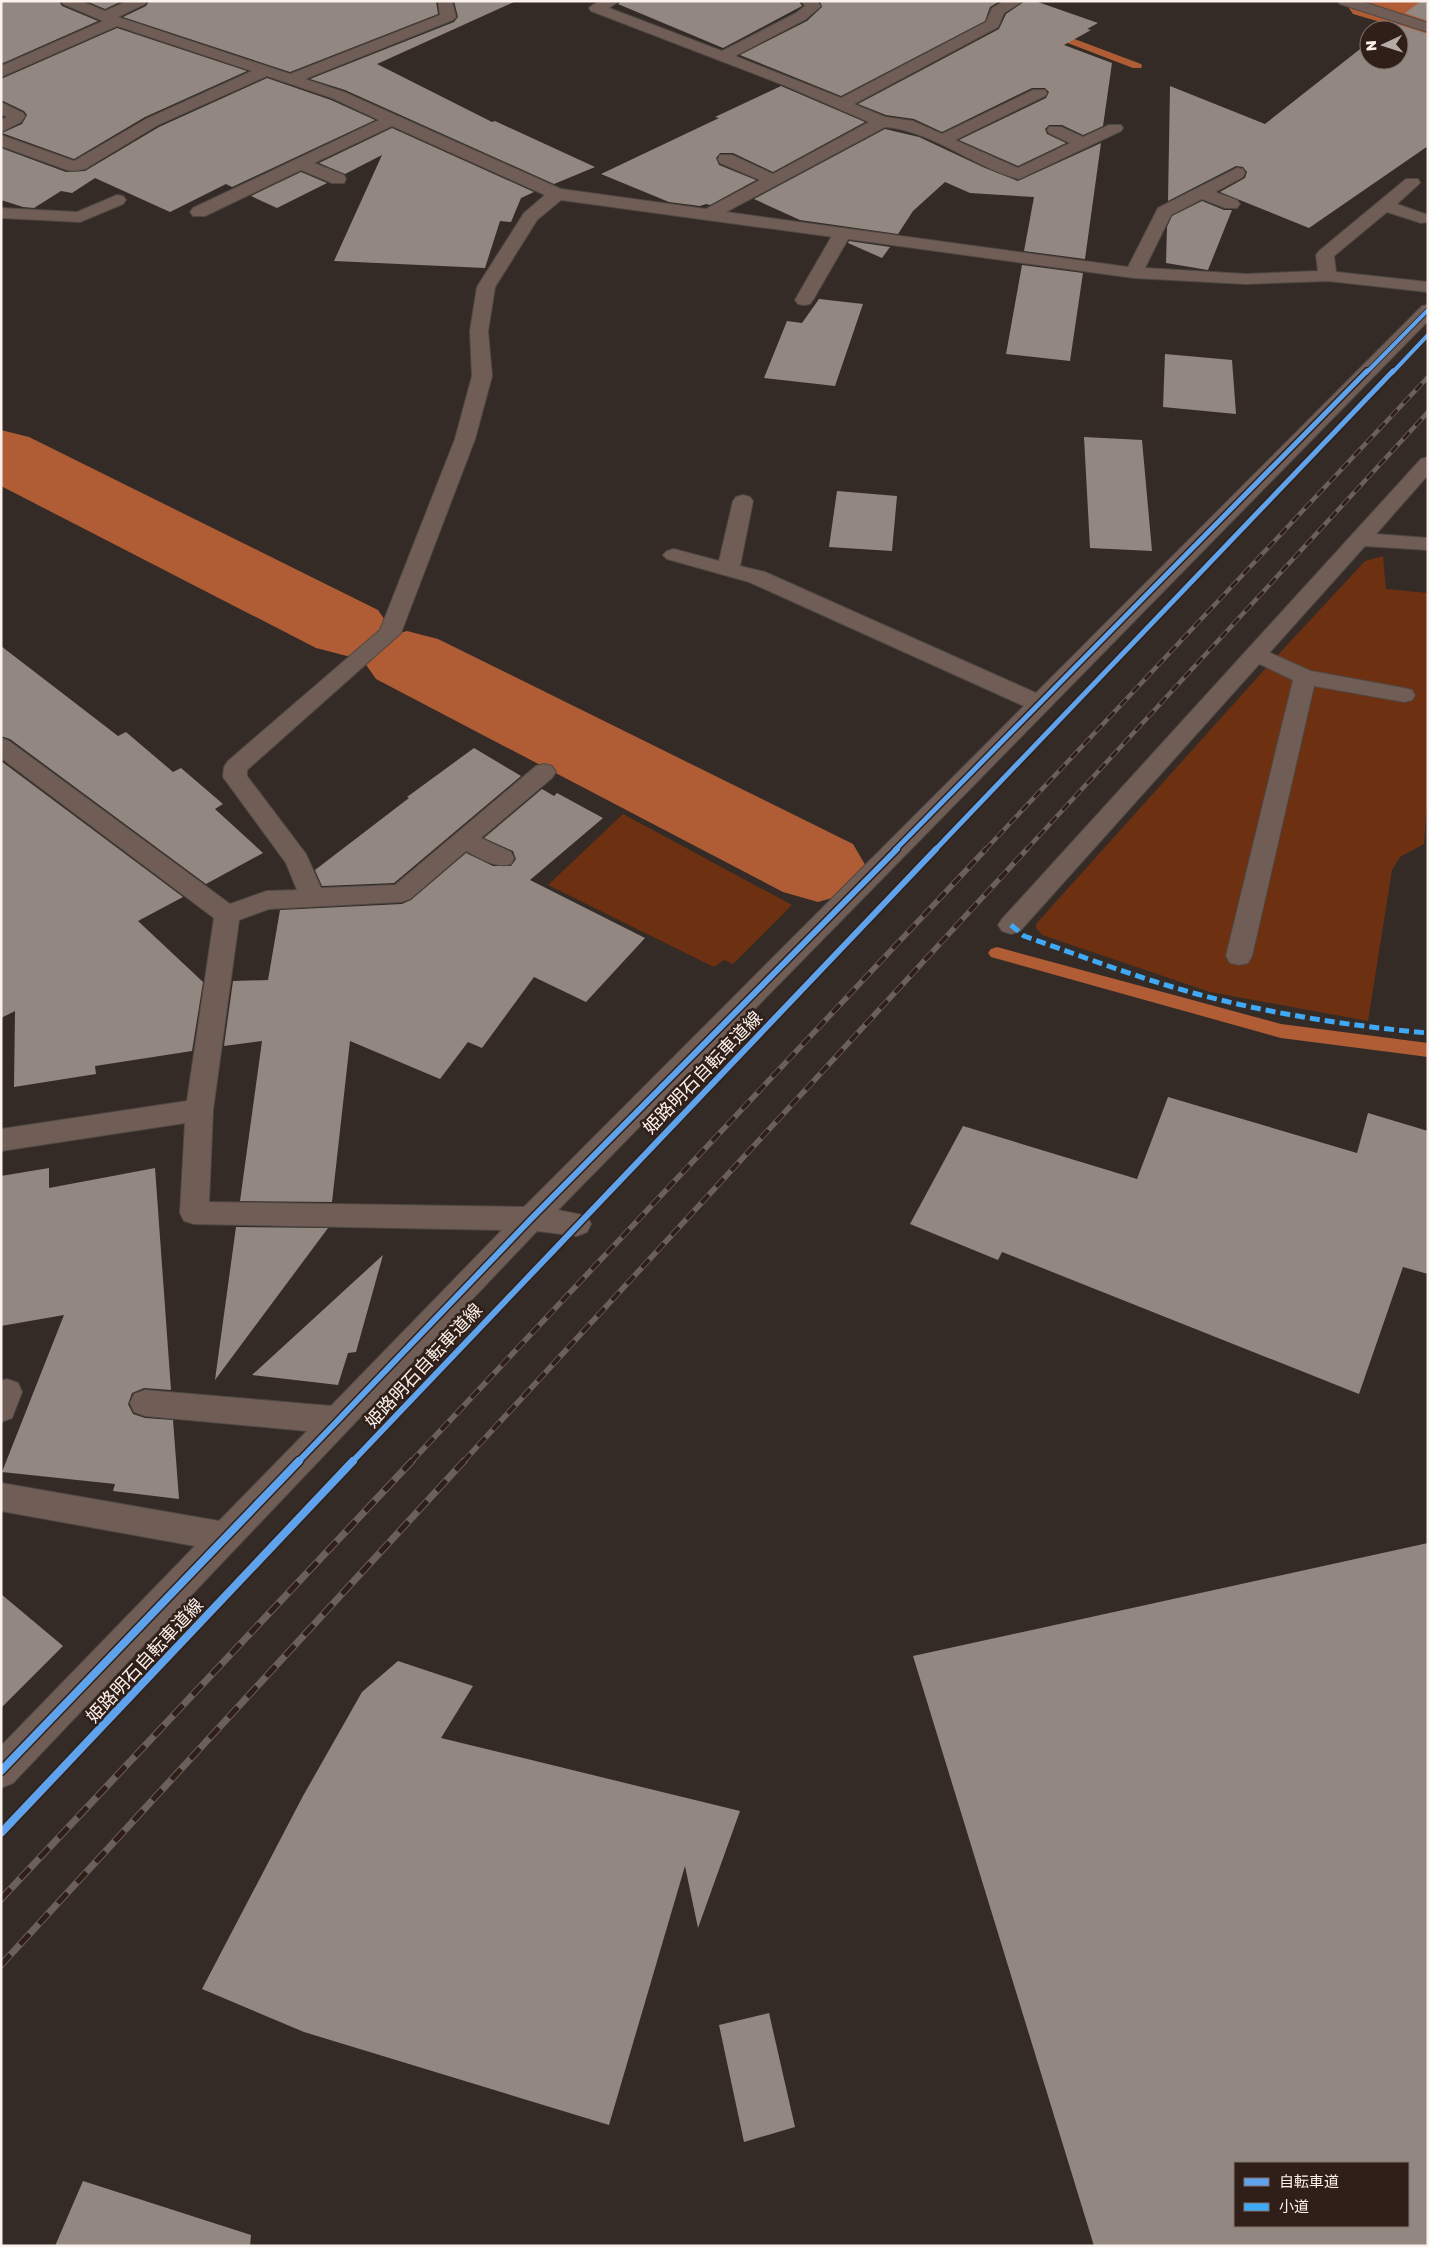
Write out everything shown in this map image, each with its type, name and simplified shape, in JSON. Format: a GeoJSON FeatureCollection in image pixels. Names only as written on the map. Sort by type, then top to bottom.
{"type":"FeatureCollection","features":[{"type":"Feature","properties":{"kind":"street"},"geometry":{"type":"LineString","coordinates":[[68,1],[111,19],[338,95],[557,194],[1134,273],[1186,278],[1246,280],[1328,276],[1428,287]]}},
{"type":"Feature","properties":{"kind":"street"},"geometry":{"type":"LineString","coordinates":[[4,68],[111,19],[140,1]]}},
{"type":"Feature","properties":{"kind":"street"},"geometry":{"type":"LineString","coordinates":[[291,79],[448,17],[445,1]]}},
{"type":"Feature","properties":{"kind":"street"},"geometry":{"type":"LineString","coordinates":[[612,1],[596,8],[842,104],[882,122],[907,124],[1018,174],[1115,128]]}},
{"type":"Feature","properties":{"kind":"street"},"geometry":{"type":"LineString","coordinates":[[720,56],[801,16],[814,6],[808,1]]}},
{"type":"Feature","properties":{"kind":"street"},"geometry":{"type":"LineString","coordinates":[[842,104],[993,24],[997,11],[1016,1]]}},
{"type":"Feature","properties":{"kind":"street"},"geometry":{"type":"LineString","coordinates":[[1345,1],[1428,28]]}},
{"type":"Feature","properties":{"kind":"street"},"geometry":{"type":"LineString","coordinates":[[1,140],[73,166],[138,132],[152,122],[266,71]]}},
{"type":"Feature","properties":{"kind":"street"},"geometry":{"type":"LineString","coordinates":[[942,140],[1039,93]]}},
{"type":"Feature","properties":{"kind":"street"},"geometry":{"type":"LineString","coordinates":[[1,106],[17,116],[1,127]]}},
{"type":"Feature","properties":{"kind":"street"},"geometry":{"type":"LineString","coordinates":[[199,212],[391,120]]}},
{"type":"Feature","properties":{"kind":"street"},"geometry":{"type":"LineString","coordinates":[[708,215],[882,122]]}},
{"type":"Feature","properties":{"kind":"street"},"geometry":{"type":"LineString","coordinates":[[1055,130],[1083,143]]}},
{"type":"Feature","properties":{"kind":"street"},"geometry":{"type":"LineString","coordinates":[[836,147],[856,156]]}},
{"type":"Feature","properties":{"kind":"street"},"geometry":{"type":"LineString","coordinates":[[726,159],[773,180]]}},
{"type":"Feature","properties":{"kind":"street"},"geometry":{"type":"LineString","coordinates":[[302,164],[338,179]]}},
{"type":"Feature","properties":{"kind":"street"},"geometry":{"type":"LineString","coordinates":[[1134,273],[1164,212],[1237,173]]}},
{"type":"Feature","properties":{"kind":"street"},"geometry":{"type":"LineString","coordinates":[[1328,276],[1325,256],[1412,183]]}},
{"type":"Feature","properties":{"kind":"street"},"geometry":{"type":"LineString","coordinates":[[1200,192],[1231,204]]}},
{"type":"Feature","properties":{"kind":"street"},"geometry":{"type":"LineString","coordinates":[[313,898],[297,860],[236,777],[236,767],[390,633],[465,439],[482,376],[479,331],[486,287],[530,218],[557,194]]}},
{"type":"Feature","properties":{"kind":"street"},"geometry":{"type":"LineString","coordinates":[[1,214],[80,216],[117,200]]}},
{"type":"Feature","properties":{"kind":"street"},"geometry":{"type":"LineString","coordinates":[[1385,206],[1421,218]]}},
{"type":"Feature","properties":{"kind":"street"},"geometry":{"type":"LineString","coordinates":[[804,300],[842,234]]}},
{"type":"Feature","properties":{"kind":"street"},"geometry":{"type":"LineString","coordinates":[[1,1771],[531,1219],[1428,310]]}},
{"type":"Feature","properties":{"kind":"street"},"geometry":{"type":"LineString","coordinates":[[1011,925],[1428,463]]}},
{"type":"Feature","properties":{"kind":"street"},"geometry":{"type":"LineString","coordinates":[[728,570],[743,501]]}},
{"type":"Feature","properties":{"kind":"street"},"geometry":{"type":"LineString","coordinates":[[1360,539],[1428,544]]}},
{"type":"Feature","properties":{"kind":"street"},"geometry":{"type":"LineString","coordinates":[[674,555],[757,578],[1040,704]]}},
{"type":"Feature","properties":{"kind":"street"},"geometry":{"type":"LineString","coordinates":[[1256,654],[1305,677],[1404,695]]}},
{"type":"Feature","properties":{"kind":"street"},"geometry":{"type":"LineString","coordinates":[[1239,956],[1305,677]]}},
{"type":"Feature","properties":{"kind":"street"},"geometry":{"type":"LineString","coordinates":[[1,746],[227,915]]}},
{"type":"Feature","properties":{"kind":"street"},"geometry":{"type":"LineString","coordinates":[[227,915],[267,900],[401,893],[544,772]]}},
{"type":"Feature","properties":{"kind":"street"},"geometry":{"type":"LineString","coordinates":[[464,840],[502,858]]}},
{"type":"Feature","properties":{"kind":"street"},"geometry":{"type":"LineString","coordinates":[[227,915],[199,1110],[194,1213],[531,1219],[577,1224]]}},
{"type":"Feature","properties":{"kind":"street"},"geometry":{"type":"LineString","coordinates":[[1,1140],[199,1110]]}},
{"type":"Feature","properties":{"kind":"street"},"geometry":{"type":"LineString","coordinates":[[145,1403],[337,1420]]}},
{"type":"Feature","properties":{"kind":"street"},"geometry":{"type":"LineString","coordinates":[[1,1497],[226,1537]]}},
{"type":"Feature","properties":{"kind":"shaded area"},"geometry":{"type":"Polygon","coordinates":[[[1383,556],[1386,589],[1428,593],[1428,788],[1424,844],[1400,857],[1392,870],[1368,1021],[1210,992],[1042,935],[1036,928],[1036,924],[1265,669],[1365,561],[1383,556]]]}},
{"type":"Feature","properties":{"kind":"shaded area"},"geometry":{"type":"Polygon","coordinates":[[[623,814],[792,905],[733,964],[724,960],[714,967],[548,885],[623,814]]]}},
{"type":"Feature","properties":{"kind":"building"},"geometry":{"type":"Polygon","coordinates":[[[1,1],[59,1],[62,6],[98,21],[1,64],[1,1]]]}},
{"type":"Feature","properties":{"kind":"building"},"geometry":{"type":"Polygon","coordinates":[[[86,1],[122,1],[105,9],[86,1]]]}},
{"type":"Feature","properties":{"kind":"building"},"geometry":{"type":"Polygon","coordinates":[[[149,1],[436,1],[438,14],[290,72],[123,17],[146,6],[149,1]]]}},
{"type":"Feature","properties":{"kind":"building"},"geometry":{"type":"Polygon","coordinates":[[[454,1],[516,1],[377,64],[492,122],[495,121],[595,167],[554,184],[345,90],[310,79],[454,22],[458,17],[454,1]]]}},
{"type":"Feature","properties":{"kind":"building"},"geometry":{"type":"Polygon","coordinates":[[[621,1],[799,1],[802,6],[723,48],[618,4],[621,1]]]}},
{"type":"Feature","properties":{"kind":"building"},"geometry":{"type":"Polygon","coordinates":[[[820,1],[1000,1],[990,7],[985,21],[841,96],[740,55],[807,21],[822,7],[820,1]]]}},
{"type":"Feature","properties":{"kind":"building"},"geometry":{"type":"Polygon","coordinates":[[[1025,1],[1035,1],[1098,23],[1087,29],[1091,30],[1064,45],[1112,63],[1103,126],[1083,135],[1062,125],[1049,125],[1045,129],[1047,134],[1066,143],[1018,166],[959,140],[1046,98],[1049,92],[1045,88],[1032,88],[942,132],[914,119],[886,115],[858,104],[999,29],[1006,14],[1025,1]]]}},
{"type":"Feature","properties":{"kind":"building"},"geometry":{"type":"Polygon","coordinates":[[[1421,1],[1428,1],[1428,21],[1405,13],[1421,1]]]}},
{"type":"Feature","properties":{"kind":"building"},"geometry":{"type":"Polygon","coordinates":[[[117,28],[247,71],[145,117],[74,159],[2,133],[22,124],[27,115],[24,111],[1,100],[1,79],[117,28]]]}},
{"type":"Feature","properties":{"kind":"building"},"geometry":{"type":"Polygon","coordinates":[[[1409,28],[1428,34],[1428,146],[1309,228],[1220,192],[1245,178],[1247,172],[1243,167],[1236,166],[1168,201],[1170,86],[1265,124],[1359,50],[1359,70],[1409,70],[1409,28]]]}},
{"type":"Feature","properties":{"kind":"building"},"geometry":{"type":"Polygon","coordinates":[[[267,78],[331,100],[375,120],[232,187],[226,184],[170,212],[95,178],[72,193],[61,191],[34,208],[23,207],[1,200],[1,148],[66,172],[85,171],[159,127],[267,78]]]}},
{"type":"Feature","properties":{"kind":"building"},"geometry":{"type":"Polygon","coordinates":[[[781,86],[865,122],[773,172],[733,153],[720,153],[716,158],[719,165],[756,180],[710,205],[700,206],[669,202],[601,174],[719,118],[715,117],[781,86]]]}},
{"type":"Feature","properties":{"kind":"building"},"geometry":{"type":"Polygon","coordinates":[[[392,128],[534,192],[521,198],[511,222],[500,221],[485,268],[334,261],[382,155],[345,174],[319,163],[392,128]]]}},
{"type":"Feature","properties":{"kind":"building"},"geometry":{"type":"Polygon","coordinates":[[[885,129],[919,137],[985,168],[1018,181],[1101,143],[1085,259],[1024,251],[1034,197],[970,193],[945,182],[913,211],[898,234],[800,220],[754,199],[885,129]]]}},
{"type":"Feature","properties":{"kind":"building"},"geometry":{"type":"Polygon","coordinates":[[[301,172],[327,183],[277,208],[251,196],[301,172]]]}},
{"type":"Feature","properties":{"kind":"building"},"geometry":{"type":"Polygon","coordinates":[[[1202,201],[1224,210],[1232,210],[1208,270],[1166,263],[1167,227],[1172,216],[1202,201]]]}},
{"type":"Feature","properties":{"kind":"building"},"geometry":{"type":"Polygon","coordinates":[[[849,241],[890,247],[882,258],[848,243],[849,241]]]}},
{"type":"Feature","properties":{"kind":"building"},"geometry":{"type":"Polygon","coordinates":[[[1022,265],[1083,273],[1070,361],[1006,354],[1022,265]]]}},
{"type":"Feature","properties":{"kind":"building"},"geometry":{"type":"Polygon","coordinates":[[[819,299],[863,304],[835,386],[764,378],[787,321],[802,323],[819,299]]]}},
{"type":"Feature","properties":{"kind":"building"},"geometry":{"type":"Polygon","coordinates":[[[1165,354],[1232,360],[1236,414],[1163,407],[1165,354]]]}},
{"type":"Feature","properties":{"kind":"building"},"geometry":{"type":"Polygon","coordinates":[[[1084,437],[1142,440],[1152,551],[1090,548],[1084,437]]]}},
{"type":"Feature","properties":{"kind":"building"},"geometry":{"type":"Polygon","coordinates":[[[837,491],[897,496],[892,551],[829,547],[837,491]]]}},
{"type":"Feature","properties":{"kind":"building"},"geometry":{"type":"Polygon","coordinates":[[[1,646],[118,736],[126,732],[173,772],[181,768],[223,804],[215,809],[263,853],[206,884],[10,739],[1,736],[1,646]]]}},
{"type":"Feature","properties":{"kind":"building"},"geometry":{"type":"Polygon","coordinates":[[[474,748],[521,776],[394,883],[322,886],[315,870],[409,798],[407,797],[474,748]]]}},
{"type":"Feature","properties":{"kind":"building"},"geometry":{"type":"Polygon","coordinates":[[[1,761],[183,897],[138,921],[203,982],[192,1051],[95,1066],[96,1074],[14,1087],[15,1011],[1,1018],[1,761]]]}},
{"type":"Feature","properties":{"kind":"building"},"geometry":{"type":"Polygon","coordinates":[[[542,789],[554,796],[557,793],[603,818],[530,880],[645,938],[586,1002],[534,977],[482,1048],[468,1042],[440,1079],[350,1041],[332,1202],[240,1201],[262,1041],[224,1046],[233,981],[268,980],[280,910],[402,904],[411,900],[466,853],[493,866],[511,866],[516,859],[513,851],[484,838],[542,789]]]}},
{"type":"Feature","properties":{"kind":"building"},"geometry":{"type":"Polygon","coordinates":[[[1168,1097],[1357,1153],[1368,1113],[1428,1131],[1428,1274],[1403,1267],[1359,1394],[1002,1252],[998,1260],[910,1224],[963,1126],[1137,1179],[1168,1097]]]}},
{"type":"Feature","properties":{"kind":"building"},"geometry":{"type":"Polygon","coordinates":[[[49,1168],[49,1188],[155,1168],[171,1390],[144,1388],[132,1393],[128,1404],[133,1414],[145,1418],[173,1420],[179,1499],[113,1491],[115,1484],[2,1472],[64,1315],[1,1326],[1,1176],[49,1168]]]}},
{"type":"Feature","properties":{"kind":"building"},"geometry":{"type":"Polygon","coordinates":[[[236,1227],[328,1228],[215,1380],[236,1227]]]}},
{"type":"Feature","properties":{"kind":"building"},"geometry":{"type":"Polygon","coordinates":[[[383,1255],[356,1352],[348,1353],[338,1385],[252,1375],[383,1255]]]}},
{"type":"Feature","properties":{"kind":"building"},"geometry":{"type":"Polygon","coordinates":[[[1428,1543],[1428,2246],[1094,2246],[913,1656],[1428,1543]]]}},
{"type":"Feature","properties":{"kind":"building"},"geometry":{"type":"Polygon","coordinates":[[[1,1594],[63,1646],[1,1708],[1,1594]]]}},
{"type":"Feature","properties":{"kind":"building"},"geometry":{"type":"Polygon","coordinates":[[[398,1661],[473,1686],[441,1738],[740,1811],[698,1928],[685,1866],[609,2125],[304,2032],[202,1989],[303,1796],[362,1692],[398,1661]]]}},
{"type":"Feature","properties":{"kind":"building"},"geometry":{"type":"Polygon","coordinates":[[[769,2013],[795,2127],[744,2142],[719,2025],[769,2013]]]}},
{"type":"Feature","properties":{"kind":"building"},"geometry":{"type":"Polygon","coordinates":[[[83,2181],[251,2235],[250,2246],[55,2246],[83,2181]]]}},
{"type":"Feature","properties":{"kind":"waterway"},"geometry":{"type":"LineString","coordinates":[[1374,1],[1428,18]]}},
{"type":"Feature","properties":{"kind":"waterway"},"geometry":{"type":"LineString","coordinates":[[1048,32],[1137,66]]}},
{"type":"Feature","properties":{"kind":"waterway"},"geometry":{"type":"LineString","coordinates":[[1,454],[347,629]]}},
{"type":"Feature","properties":{"kind":"waterway"},"geometry":{"type":"LineString","coordinates":[[407,659],[818,868]]}},
{"type":"Feature","properties":{"kind":"waterway"},"geometry":{"type":"LineString","coordinates":[[997,953],[1281,1031],[1428,1050]]}},
{"type":"Feature","properties":{"kind":"railway"},"geometry":{"type":"LineString","coordinates":[[985,850],[1428,377]]}},
{"type":"Feature","properties":{"kind":"railway"},"geometry":{"type":"LineString","coordinates":[[1026,850],[1428,412]]}},
{"type":"Feature","properties":{"kind":"railway"},"geometry":{"type":"LineString","coordinates":[[411,1462],[986,849]]}},
{"type":"Feature","properties":{"kind":"railway"},"geometry":{"type":"LineString","coordinates":[[463,1462],[1027,849]]}},
{"type":"Feature","properties":{"kind":"railway"},"geometry":{"type":"LineString","coordinates":[[1,1899],[412,1461]]}},
{"type":"Feature","properties":{"kind":"railway"},"geometry":{"type":"LineString","coordinates":[[1,1965],[464,1461]]}},
{"type":"Feature","properties":{"kind":"marked path"},"geometry":{"type":"LineString","coordinates":[[1011,925],[1024,936],[1147,979],[1197,994],[1299,1016],[1376,1028],[1428,1033]]}},
{"type":"Feature","properties":{"kind":"cycle path","name":"姫路明石自転車道線"},"geometry":{"type":"LineString","coordinates":[[1,1771],[531,1219],[1428,310]]}},
{"type":"Feature","properties":{"kind":"cycle path","name":"姫路明石自転車道線"},"geometry":{"type":"LineString","coordinates":[[1,1833],[577,1224],[1428,335]]}}]}
